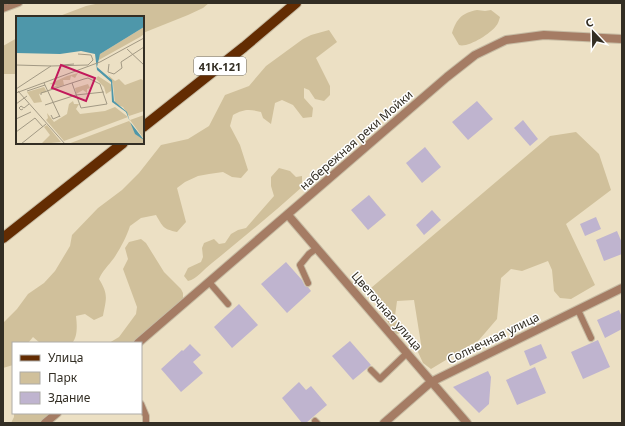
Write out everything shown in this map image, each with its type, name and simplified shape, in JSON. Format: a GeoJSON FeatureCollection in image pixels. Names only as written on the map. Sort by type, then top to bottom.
{"type":"FeatureCollection","features":[{"type":"Feature","properties":{"kind":"main road","name":"41К-121"},"geometry":{"type":"LineString","coordinates":[[144,126],[244,47],[296,3]]}},
{"type":"Feature","properties":{"kind":"main road"},"geometry":{"type":"LineString","coordinates":[[3,238],[122,144]]}},
{"type":"Feature","properties":{"kind":"street","name":"набережная реки Мойки"},"geometry":{"type":"LineString","coordinates":[[139,342],[288,215],[447,76],[475,55],[506,40],[544,35],[622,39]]}},
{"type":"Feature","properties":{"kind":"street","name":"Цветочная улица"},"geometry":{"type":"LineString","coordinates":[[288,215],[467,423]]}},
{"type":"Feature","properties":{"kind":"street","name":"Солнечная улица"},"geometry":{"type":"LineString","coordinates":[[384,423],[431,382],[622,288]]}},
{"type":"Feature","properties":{"kind":"street"},"geometry":{"type":"LineString","coordinates":[[45,423],[56,414]]}},
{"type":"Feature","properties":{"kind":"lane"},"geometry":{"type":"LineString","coordinates":[[3,9],[19,3]]}},
{"type":"Feature","properties":{"kind":"lane"},"geometry":{"type":"LineString","coordinates":[[308,283],[300,265],[309,254],[317,248]]}},
{"type":"Feature","properties":{"kind":"lane"},"geometry":{"type":"LineString","coordinates":[[209,282],[228,304]]}},
{"type":"Feature","properties":{"kind":"lane"},"geometry":{"type":"LineString","coordinates":[[578,310],[591,338]]}},
{"type":"Feature","properties":{"kind":"lane"},"geometry":{"type":"LineString","coordinates":[[371,370],[380,379],[407,353]]}},
{"type":"Feature","properties":{"kind":"lane"},"geometry":{"type":"LineString","coordinates":[[142,406],[146,416],[146,423]]}},
{"type":"Feature","properties":{"kind":"green space"},"geometry":{"type":"Polygon","coordinates":[[[100,3],[209,3],[203,8],[188,15],[144,33],[144,16],[60,16],[86,6],[100,3]]]}},
{"type":"Feature","properties":{"kind":"green space"},"geometry":{"type":"Polygon","coordinates":[[[477,10],[491,10],[500,17],[497,24],[489,33],[479,40],[468,44],[459,45],[452,33],[458,20],[467,13],[477,10]]]}},
{"type":"Feature","properties":{"kind":"green space"},"geometry":{"type":"Polygon","coordinates":[[[329,30],[337,42],[316,58],[330,86],[330,95],[324,101],[315,99],[309,90],[304,88],[304,98],[313,108],[312,117],[303,118],[293,105],[282,100],[275,103],[271,124],[263,118],[261,112],[253,110],[247,110],[233,115],[230,126],[240,145],[248,170],[241,178],[232,177],[223,172],[209,174],[198,176],[185,182],[177,188],[186,222],[177,232],[164,227],[156,215],[141,218],[130,226],[119,251],[99,279],[106,297],[103,316],[94,320],[85,314],[76,316],[76,334],[73,342],[39,342],[33,337],[29,342],[12,342],[12,365],[3,368],[3,323],[17,309],[28,294],[44,283],[55,271],[70,246],[72,235],[98,208],[122,190],[139,173],[161,145],[188,139],[209,126],[225,95],[249,86],[266,66],[303,39],[329,30]]]}},
{"type":"Feature","properties":{"kind":"green space"},"geometry":{"type":"Polygon","coordinates":[[[16,39],[16,74],[3,74],[3,46],[16,39]]]}},
{"type":"Feature","properties":{"kind":"green space"},"geometry":{"type":"Polygon","coordinates":[[[576,132],[599,154],[611,190],[566,224],[595,285],[571,299],[560,298],[554,291],[552,270],[548,261],[522,271],[511,269],[501,278],[497,319],[479,340],[431,369],[423,363],[418,352],[421,344],[414,300],[397,301],[395,316],[401,333],[396,334],[379,310],[371,288],[550,136],[576,132]]]}},
{"type":"Feature","properties":{"kind":"green space"},"geometry":{"type":"Polygon","coordinates":[[[279,168],[290,171],[296,177],[302,176],[302,187],[197,276],[188,281],[184,276],[188,268],[201,262],[204,243],[214,239],[219,244],[225,243],[231,234],[246,228],[274,196],[271,186],[271,177],[279,168]]]}},
{"type":"Feature","properties":{"kind":"green space"},"geometry":{"type":"Polygon","coordinates":[[[141,239],[146,243],[164,272],[181,289],[183,293],[183,300],[133,342],[111,342],[119,337],[136,314],[137,307],[123,269],[128,259],[125,248],[129,242],[141,239]]]}},
{"type":"Feature","properties":{"kind":"green space"},"geometry":{"type":"Polygon","coordinates":[[[14,414],[51,414],[40,423],[11,423],[14,414]]]}},
{"type":"Feature","properties":{"kind":"building"},"geometry":{"type":"Polygon","coordinates":[[[477,101],[493,119],[468,140],[452,122],[477,101]]]}},
{"type":"Feature","properties":{"kind":"building"},"geometry":{"type":"Polygon","coordinates":[[[523,120],[538,139],[530,146],[514,128],[523,120]]]}},
{"type":"Feature","properties":{"kind":"building"},"geometry":{"type":"Polygon","coordinates":[[[425,147],[441,167],[422,183],[406,163],[425,147]]]}},
{"type":"Feature","properties":{"kind":"building"},"geometry":{"type":"Polygon","coordinates":[[[369,195],[386,215],[368,230],[351,210],[369,195]]]}},
{"type":"Feature","properties":{"kind":"building"},"geometry":{"type":"Polygon","coordinates":[[[432,210],[441,220],[424,235],[416,225],[432,210]]]}},
{"type":"Feature","properties":{"kind":"building"},"geometry":{"type":"Polygon","coordinates":[[[596,217],[601,229],[585,236],[580,224],[596,217]]]}},
{"type":"Feature","properties":{"kind":"building"},"geometry":{"type":"Polygon","coordinates":[[[617,231],[622,243],[622,254],[604,261],[596,240],[617,231]]]}},
{"type":"Feature","properties":{"kind":"building"},"geometry":{"type":"Polygon","coordinates":[[[286,262],[302,280],[305,286],[311,291],[287,313],[261,284],[286,262]]]}},
{"type":"Feature","properties":{"kind":"building"},"geometry":{"type":"Polygon","coordinates":[[[239,304],[258,325],[232,348],[214,327],[239,304]]]}},
{"type":"Feature","properties":{"kind":"building"},"geometry":{"type":"Polygon","coordinates":[[[619,310],[622,317],[622,329],[605,338],[597,320],[619,310]]]}},
{"type":"Feature","properties":{"kind":"building"},"geometry":{"type":"Polygon","coordinates":[[[598,340],[610,367],[583,379],[571,352],[598,340]]]}},
{"type":"Feature","properties":{"kind":"building"},"geometry":{"type":"Polygon","coordinates":[[[350,341],[371,365],[353,380],[332,356],[350,341]]]}},
{"type":"Feature","properties":{"kind":"building"},"geometry":{"type":"Polygon","coordinates":[[[190,344],[201,355],[193,362],[203,373],[181,392],[161,369],[190,344]]]}},
{"type":"Feature","properties":{"kind":"building"},"geometry":{"type":"Polygon","coordinates":[[[541,344],[547,358],[530,366],[524,351],[541,344]]]}},
{"type":"Feature","properties":{"kind":"building"},"geometry":{"type":"Polygon","coordinates":[[[535,367],[546,393],[517,405],[506,380],[535,367]]]}},
{"type":"Feature","properties":{"kind":"building"},"geometry":{"type":"Polygon","coordinates":[[[488,371],[491,377],[489,404],[479,413],[453,387],[488,371]]]}},
{"type":"Feature","properties":{"kind":"building"},"geometry":{"type":"Polygon","coordinates":[[[299,382],[306,390],[311,386],[327,405],[306,423],[302,423],[282,398],[299,382]]]}}]}
